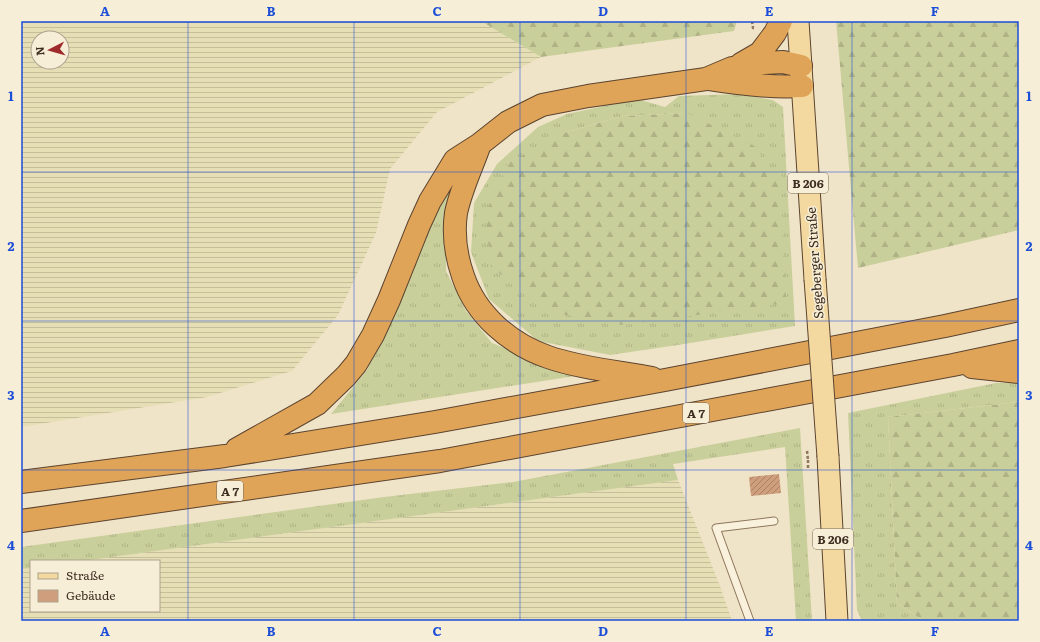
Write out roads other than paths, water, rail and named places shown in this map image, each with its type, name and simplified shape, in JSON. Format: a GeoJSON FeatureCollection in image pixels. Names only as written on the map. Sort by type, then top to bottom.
{"type":"FeatureCollection","features":[{"type":"Feature","properties":{"kind":"highway"},"geometry":{"type":"LineString","coordinates":[[225,456],[317,404],[346,376],[362,354],[378,324],[416,231],[430,201],[455,160],[480,144],[508,122],[542,105],[588,96],[706,79],[732,68],[760,53],[775,33],[781,21]]}},
{"type":"Feature","properties":{"kind":"highway"},"geometry":{"type":"LineString","coordinates":[[732,68],[764,63],[783,62],[802,76]]}},
{"type":"Feature","properties":{"kind":"highway"},"geometry":{"type":"LineString","coordinates":[[706,79],[774,87],[802,76]]}},
{"type":"Feature","properties":{"kind":"highway"},"geometry":{"type":"LineString","coordinates":[[480,144],[463,189],[456,214],[456,249],[466,286],[490,321],[506,335],[526,348],[549,357],[578,364],[665,380]]}},
{"type":"Feature","properties":{"kind":"highway"},"geometry":{"type":"LineString","coordinates":[[21,482],[225,456],[435,422],[665,380],[945,326],[1019,310]]}},
{"type":"Feature","properties":{"kind":"highway","name":"A 7"},"geometry":{"type":"LineString","coordinates":[[21,521],[440,461],[953,365],[1019,351]]}},
{"type":"Feature","properties":{"kind":"highway"},"geometry":{"type":"LineString","coordinates":[[953,365],[1019,372]]}},
{"type":"Feature","properties":{"kind":"main road","name":"Segeberger Straße"},"geometry":{"type":"LineString","coordinates":[[798,21],[828,458],[837,621]]}},
{"type":"Feature","properties":{"kind":"lane"},"geometry":{"type":"LineString","coordinates":[[750,621],[716,528],[774,521]]}}]}
